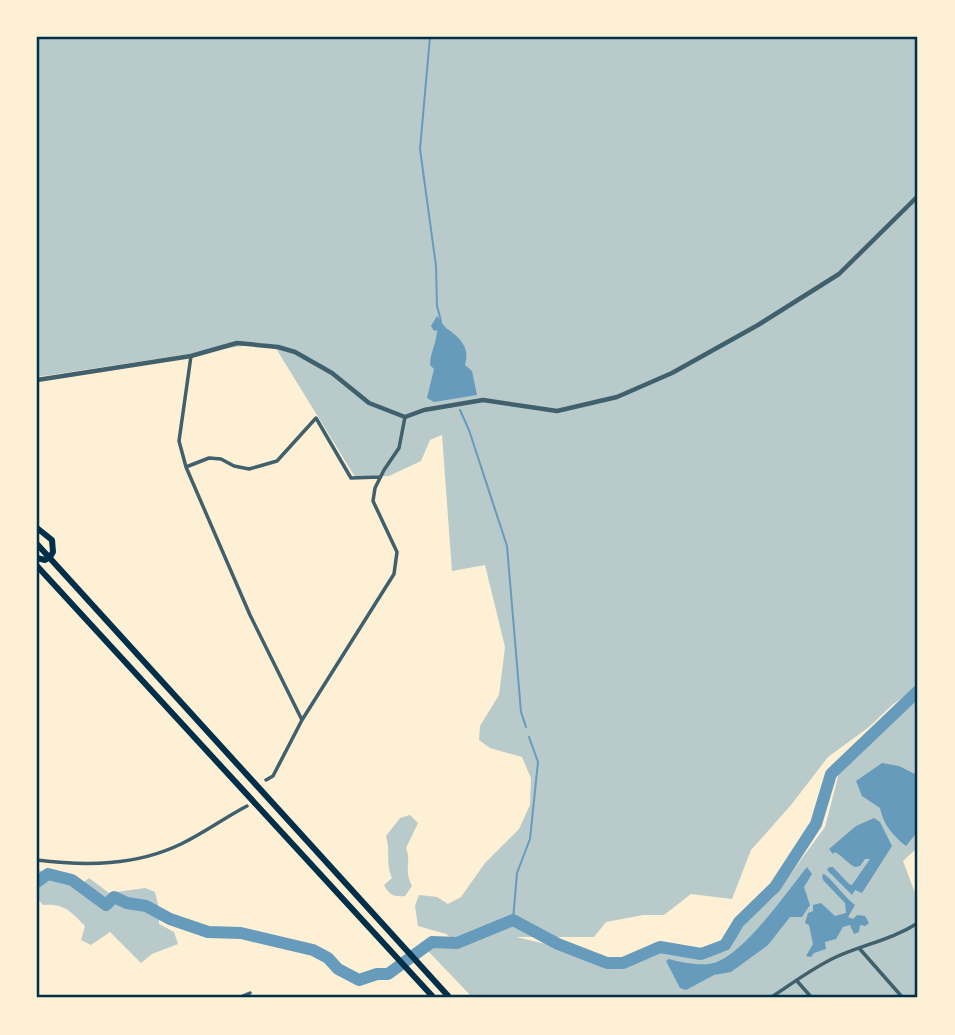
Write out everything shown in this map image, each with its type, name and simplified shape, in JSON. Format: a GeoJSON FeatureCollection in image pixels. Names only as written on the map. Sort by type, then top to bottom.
{"type":"FeatureCollection","features":[{"type":"Feature","properties":{"kind":"highway"},"geometry":{"type":"LineString","coordinates":[[37,528],[52,540],[53,552],[45,560],[37,558]]}},
{"type":"Feature","properties":{"kind":"highway"},"geometry":{"type":"LineString","coordinates":[[37,544],[450,998]]}},
{"type":"Feature","properties":{"kind":"highway"},"geometry":{"type":"LineString","coordinates":[[37,566],[434,998]]}},
{"type":"Feature","properties":{"kind":"street"},"geometry":{"type":"LineString","coordinates":[[37,380],[191,356],[237,343],[295,352],[332,373],[369,403],[405,416],[483,400],[557,411],[617,397],[671,373],[747,331],[839,274],[918,196]]}},
{"type":"Feature","properties":{"kind":"street"},"geometry":{"type":"LineString","coordinates":[[191,356],[179,441],[186,467],[250,615],[302,720]]}},
{"type":"Feature","properties":{"kind":"street"},"geometry":{"type":"LineString","coordinates":[[266,780],[273,776],[302,720],[394,574],[397,552],[373,501],[380,477],[400,448],[405,416]]}},
{"type":"Feature","properties":{"kind":"street"},"geometry":{"type":"LineString","coordinates":[[186,467],[209,458],[221,458],[234,466],[249,469],[277,461],[316,418],[351,478],[380,477]]}},
{"type":"Feature","properties":{"kind":"street"},"geometry":{"type":"LineString","coordinates":[[37,860],[69,864],[112,863],[147,856],[178,846],[247,806]]}},
{"type":"Feature","properties":{"kind":"street"},"geometry":{"type":"LineString","coordinates":[[770,998],[812,969],[859,948],[897,936],[918,923]]}},
{"type":"Feature","properties":{"kind":"street"},"geometry":{"type":"LineString","coordinates":[[859,948],[903,998]]}},
{"type":"Feature","properties":{"kind":"street"},"geometry":{"type":"LineString","coordinates":[[797,981],[812,998]]}},
{"type":"Feature","properties":{"kind":"street"},"geometry":{"type":"LineString","coordinates":[[238,998],[250,993]]}},
{"type":"Feature","properties":{"kind":"shaded area"},"geometry":{"type":"Polygon","coordinates":[[[37,37],[918,37],[918,687],[828,757],[791,805],[751,850],[732,899],[691,894],[664,915],[643,915],[606,922],[594,937],[516,937],[546,944],[600,965],[622,967],[660,952],[702,958],[727,951],[749,918],[773,898],[825,827],[839,773],[918,698],[918,847],[903,861],[918,901],[918,998],[473,998],[428,951],[432,942],[454,940],[446,934],[418,926],[415,906],[419,895],[437,897],[448,904],[461,897],[485,863],[519,829],[530,805],[531,778],[522,757],[490,748],[479,740],[480,726],[499,695],[505,647],[485,565],[452,571],[442,435],[430,440],[421,461],[389,476],[355,477],[277,350],[262,343],[37,377],[37,37]]]}},
{"type":"Feature","properties":{"kind":"shaded area"},"geometry":{"type":"Polygon","coordinates":[[[410,815],[418,823],[406,848],[408,875],[412,886],[405,896],[392,895],[384,885],[392,878],[386,836],[400,818],[410,815]]]}},
{"type":"Feature","properties":{"kind":"shaded area"},"geometry":{"type":"Polygon","coordinates":[[[37,870],[66,874],[83,883],[89,878],[109,893],[145,888],[155,892],[159,924],[174,932],[178,944],[152,954],[141,963],[110,932],[91,945],[81,940],[85,926],[76,917],[57,905],[43,905],[37,898],[37,870]]]}},
{"type":"Feature","properties":{"kind":"water"},"geometry":{"type":"Polygon","coordinates":[[[437,316],[463,344],[465,365],[472,371],[477,395],[434,402],[427,398],[434,369],[430,361],[437,330],[434,331],[431,326],[437,316]]]}},
{"type":"Feature","properties":{"kind":"water"},"geometry":{"type":"Polygon","coordinates":[[[882,763],[899,766],[915,774],[918,782],[918,831],[906,846],[889,829],[880,808],[862,796],[856,781],[882,763]]]}},
{"type":"Feature","properties":{"kind":"water"},"geometry":{"type":"Polygon","coordinates":[[[874,818],[880,822],[892,846],[862,893],[855,890],[852,895],[827,870],[833,867],[852,885],[870,859],[865,859],[860,866],[855,867],[829,849],[856,826],[874,818]]]}},
{"type":"Feature","properties":{"kind":"water"},"geometry":{"type":"Polygon","coordinates":[[[807,867],[812,874],[804,887],[810,905],[802,917],[790,917],[768,945],[731,972],[714,975],[686,990],[680,988],[666,961],[669,959],[706,964],[729,956],[753,934],[807,867]]]}},
{"type":"Feature","properties":{"kind":"water"},"geometry":{"type":"Polygon","coordinates":[[[824,874],[855,905],[848,917],[853,919],[857,915],[865,916],[869,923],[860,925],[859,932],[854,934],[850,925],[843,927],[836,939],[825,942],[826,949],[814,953],[811,957],[806,956],[813,944],[809,925],[805,923],[808,913],[813,911],[813,905],[821,903],[835,916],[846,913],[845,903],[823,880],[824,874]]]}},
{"type":"Feature","properties":{"kind":"waterway"},"geometry":{"type":"LineString","coordinates":[[430,37],[420,149],[436,266],[437,306],[441,321]]}},
{"type":"Feature","properties":{"kind":"waterway"},"geometry":{"type":"LineString","coordinates":[[460,410],[507,546],[521,712],[526,727]]}},
{"type":"Feature","properties":{"kind":"waterway"},"geometry":{"type":"LineString","coordinates":[[37,882],[48,874],[72,880],[106,905],[114,897],[127,903],[146,906],[170,919],[208,932],[241,933],[313,950],[328,958],[338,969],[359,980],[377,974],[388,974],[432,942],[457,943],[513,920],[558,944],[607,963],[623,963],[660,947],[701,954],[725,945],[739,922],[775,887],[816,824],[831,774],[918,691]]}},
{"type":"Feature","properties":{"kind":"waterway"},"geometry":{"type":"LineString","coordinates":[[513,920],[517,873],[530,839],[538,762],[529,737]]}}]}
